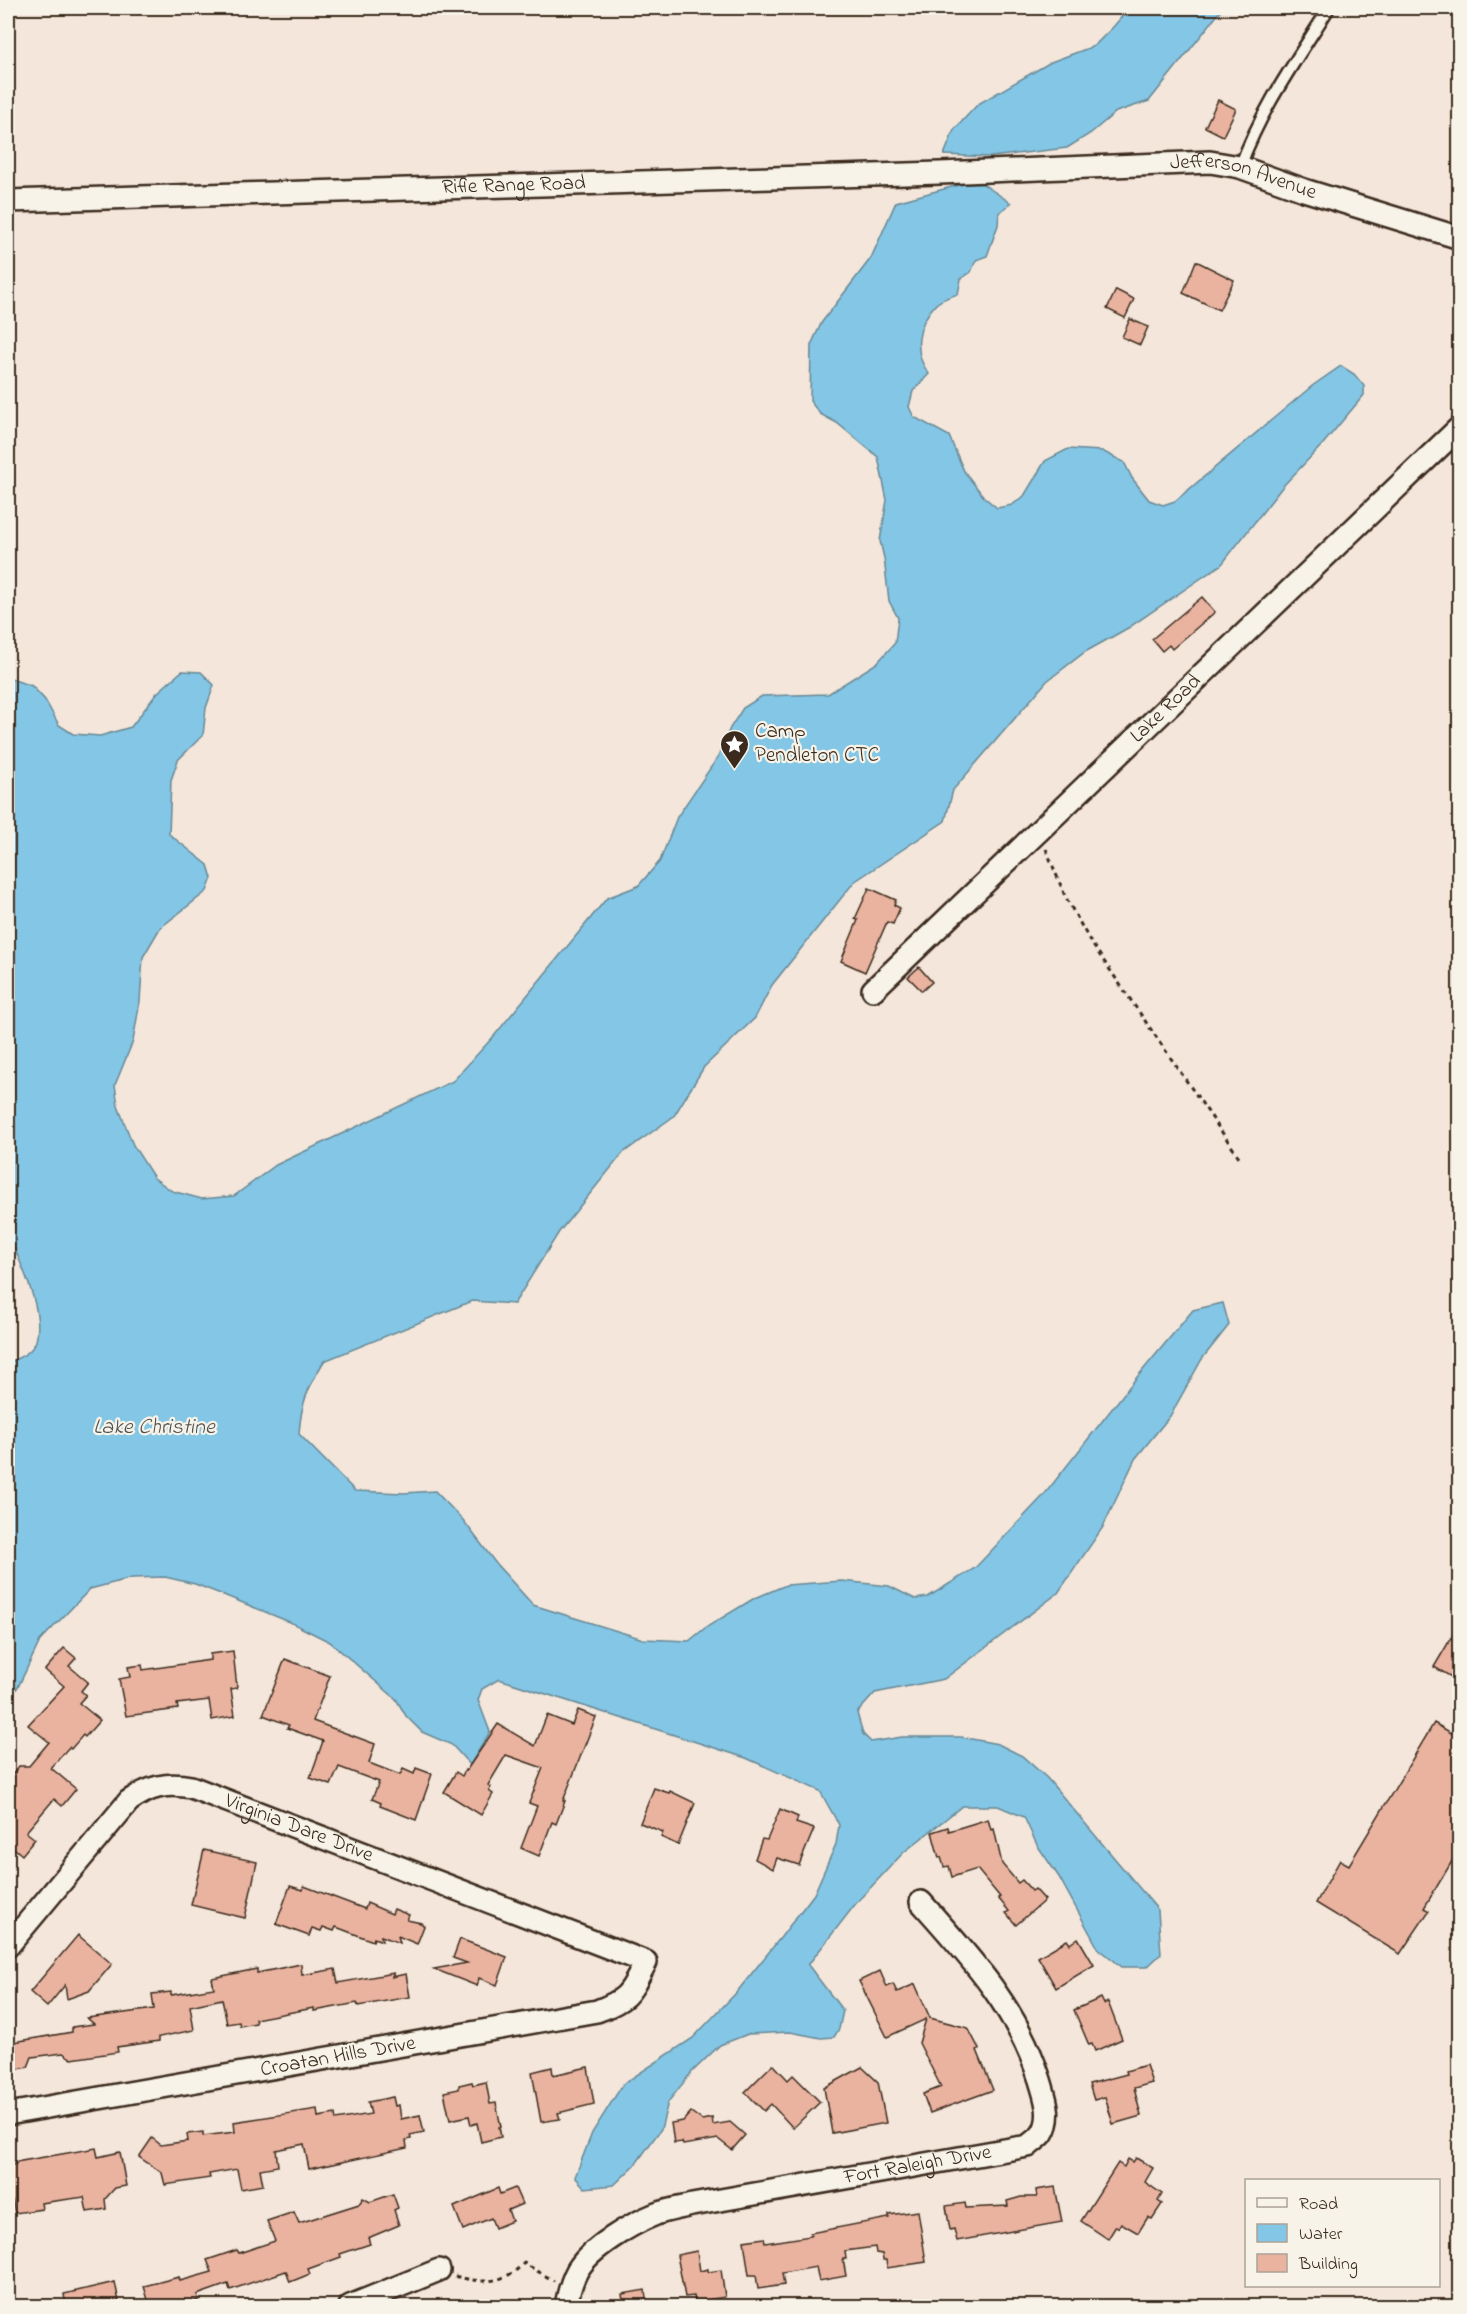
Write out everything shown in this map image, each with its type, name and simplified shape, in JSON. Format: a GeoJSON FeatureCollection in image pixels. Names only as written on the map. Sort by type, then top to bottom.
{"type":"FeatureCollection","features":[{"type":"Feature","properties":{"kind":"street","name":"Jefferson Avenue"},"geometry":{"type":"LineString","coordinates":[[1018,170],[1210,162],[1240,166],[1304,190],[1460,238]]}},
{"type":"Feature","properties":{"kind":"street","name":"Rifle Range Road"},"geometry":{"type":"LineString","coordinates":[[8,201],[1018,170]]}},
{"type":"Feature","properties":{"kind":"street","name":"Lake Road"},"geometry":{"type":"LineString","coordinates":[[873,990],[1460,427]]}},
{"type":"Feature","properties":{"kind":"street","name":"Virginia Dare Drive"},"geometry":{"type":"LineString","coordinates":[[8,1946],[129,1800],[144,1790],[177,1784],[191,1787],[646,1962]]}},
{"type":"Feature","properties":{"kind":"street","name":"Fort Raleigh Drive"},"geometry":{"type":"LineString","coordinates":[[568,2300],[578,2270],[592,2254],[617,2234],[656,2214],[692,2205],[1028,2145],[1041,2134],[1047,2119],[1047,2102],[1022,2032],[978,1966],[921,1902]]}},
{"type":"Feature","properties":{"kind":"street","name":"Croatan Hills Drive"},"geometry":{"type":"LineString","coordinates":[[8,2114],[597,2011],[619,2003],[631,1992],[646,1962]]}},
{"type":"Feature","properties":{"kind":"street"},"geometry":{"type":"LineString","coordinates":[[350,2307],[439,2270]]}},
{"type":"Feature","properties":{"kind":"lane"},"geometry":{"type":"LineString","coordinates":[[1240,166],[1251,136],[1329,8]]}},
{"type":"Feature","properties":{"kind":"path"},"geometry":{"type":"LineString","coordinates":[[1037,833],[1050,857],[1065,896],[1090,941],[1239,1156]]}},
{"type":"Feature","properties":{"kind":"path"},"geometry":{"type":"LineString","coordinates":[[439,2270],[480,2282],[498,2281],[515,2272],[524,2263],[551,2279],[568,2300]]}},
{"type":"Feature","properties":{"kind":"water"},"geometry":{"type":"Polygon","coordinates":[[[1129,8],[1223,8],[1149,101],[1116,112],[1091,133],[1067,148],[991,157],[944,155],[954,130],[978,104],[1051,62],[1094,46],[1129,8]]]}},
{"type":"Feature","properties":{"kind":"water","name":"Lake Christine"},"geometry":{"type":"Polygon","coordinates":[[[977,180],[1011,203],[999,213],[998,225],[987,256],[976,260],[971,272],[961,279],[958,294],[938,302],[924,320],[919,347],[920,357],[929,374],[913,391],[909,407],[914,417],[949,436],[964,471],[984,497],[997,508],[1012,505],[1024,496],[1045,461],[1068,449],[1102,451],[1124,462],[1132,478],[1149,500],[1163,505],[1175,501],[1312,386],[1341,366],[1354,374],[1364,386],[1364,395],[1323,444],[1283,486],[1222,564],[1128,628],[1085,652],[1047,681],[953,790],[945,821],[854,882],[772,985],[755,1018],[704,1067],[674,1116],[623,1153],[559,1232],[514,1304],[472,1301],[324,1361],[306,1396],[299,1434],[355,1491],[404,1493],[435,1491],[463,1520],[497,1565],[533,1605],[643,1639],[689,1641],[705,1628],[753,1599],[786,1585],[842,1581],[889,1586],[915,1599],[928,1597],[975,1568],[1044,1495],[1193,1310],[1223,1303],[1229,1325],[1202,1359],[1170,1416],[1135,1459],[1103,1527],[1058,1593],[944,1679],[875,1693],[857,1713],[863,1734],[871,1742],[902,1737],[961,1737],[998,1744],[1022,1756],[1047,1778],[1158,1910],[1161,1954],[1147,1967],[1122,1967],[1098,1948],[1059,1877],[1037,1845],[1024,1817],[998,1806],[962,1806],[903,1853],[857,1902],[808,1965],[843,2011],[839,2029],[834,2037],[821,2038],[790,2032],[748,2034],[720,2045],[692,2072],[668,2102],[661,2129],[635,2165],[614,2185],[585,2188],[575,2177],[592,2133],[623,2084],[693,2038],[736,1993],[814,1894],[836,1844],[839,1825],[820,1791],[746,1758],[499,1679],[482,1689],[478,1700],[490,1732],[470,1765],[452,1745],[422,1732],[406,1716],[396,1699],[330,1642],[292,1623],[231,1598],[195,1584],[165,1577],[132,1578],[90,1589],[40,1641],[19,1685],[8,1701],[8,1363],[31,1349],[36,1341],[38,1328],[30,1286],[8,1232],[8,678],[32,686],[45,700],[59,725],[73,734],[100,736],[131,727],[157,693],[182,671],[201,672],[214,685],[206,708],[203,735],[178,760],[171,780],[169,834],[208,865],[212,878],[207,891],[160,928],[143,957],[140,1001],[133,1041],[115,1085],[118,1106],[133,1145],[154,1178],[172,1191],[202,1199],[234,1196],[276,1165],[453,1081],[494,1036],[607,898],[638,886],[660,861],[677,817],[718,757],[730,728],[743,708],[762,696],[828,694],[877,663],[895,643],[898,618],[889,601],[880,541],[887,500],[878,457],[837,423],[820,414],[810,401],[811,345],[822,322],[871,258],[896,202],[977,180]]]}},
{"type":"Feature","properties":{"kind":"building"},"geometry":{"type":"Polygon","coordinates":[[[1218,100],[1236,109],[1223,136],[1205,127],[1218,100]]]}},
{"type":"Feature","properties":{"kind":"building"},"geometry":{"type":"Polygon","coordinates":[[[1196,261],[1234,280],[1219,310],[1183,293],[1196,261]]]}},
{"type":"Feature","properties":{"kind":"building"},"geometry":{"type":"Polygon","coordinates":[[[1116,290],[1134,299],[1125,318],[1107,309],[1116,290]]]}},
{"type":"Feature","properties":{"kind":"building"},"geometry":{"type":"Polygon","coordinates":[[[1130,319],[1148,327],[1140,345],[1122,337],[1130,319]]]}},
{"type":"Feature","properties":{"kind":"building"},"geometry":{"type":"Polygon","coordinates":[[[1202,597],[1215,612],[1172,649],[1169,645],[1162,651],[1152,639],[1202,597]]]}},
{"type":"Feature","properties":{"kind":"building"},"geometry":{"type":"Polygon","coordinates":[[[869,888],[896,900],[894,905],[900,908],[893,924],[887,922],[865,972],[841,961],[858,920],[855,919],[869,888]]]}},
{"type":"Feature","properties":{"kind":"building"},"geometry":{"type":"Polygon","coordinates":[[[919,967],[932,982],[922,991],[908,977],[919,967]]]}},
{"type":"Feature","properties":{"kind":"building"},"geometry":{"type":"Polygon","coordinates":[[[1460,1623],[1460,1682],[1434,1667],[1460,1623]]]}},
{"type":"Feature","properties":{"kind":"building"},"geometry":{"type":"Polygon","coordinates":[[[64,1648],[76,1658],[69,1666],[88,1682],[81,1691],[86,1695],[79,1703],[100,1720],[85,1737],[83,1735],[71,1749],[69,1747],[51,1768],[76,1789],[62,1806],[54,1799],[26,1832],[35,1839],[22,1855],[8,1843],[8,1791],[13,1785],[12,1775],[19,1766],[29,1766],[49,1742],[28,1725],[64,1686],[45,1670],[64,1648]]]}},
{"type":"Feature","properties":{"kind":"building"},"geometry":{"type":"Polygon","coordinates":[[[233,1651],[237,1688],[231,1689],[235,1716],[212,1720],[209,1700],[177,1704],[178,1709],[126,1716],[119,1679],[130,1677],[128,1667],[142,1665],[143,1670],[210,1660],[210,1654],[233,1651]]]}},
{"type":"Feature","properties":{"kind":"building"},"geometry":{"type":"Polygon","coordinates":[[[285,1659],[330,1676],[313,1721],[375,1744],[369,1763],[400,1775],[403,1769],[414,1774],[416,1768],[432,1774],[416,1820],[380,1806],[381,1803],[372,1799],[379,1782],[339,1767],[331,1785],[310,1778],[323,1741],[287,1728],[289,1725],[263,1715],[285,1659]]]}},
{"type":"Feature","properties":{"kind":"building"},"geometry":{"type":"Polygon","coordinates":[[[578,1710],[596,1717],[556,1824],[552,1822],[539,1856],[521,1848],[537,1806],[529,1803],[543,1768],[506,1755],[488,1785],[491,1787],[489,1791],[493,1794],[481,1815],[444,1792],[456,1772],[462,1776],[466,1771],[498,1724],[535,1746],[547,1715],[572,1725],[578,1710]]]}},
{"type":"Feature","properties":{"kind":"building"},"geometry":{"type":"Polygon","coordinates":[[[1434,1723],[1460,1738],[1460,1848],[1424,1908],[1429,1911],[1400,1954],[1316,1903],[1340,1860],[1349,1865],[1434,1723]]]}},
{"type":"Feature","properties":{"kind":"building"},"geometry":{"type":"Polygon","coordinates":[[[654,1788],[669,1793],[670,1791],[695,1803],[678,1845],[661,1837],[663,1832],[640,1823],[654,1788]]]}},
{"type":"Feature","properties":{"kind":"building"},"geometry":{"type":"Polygon","coordinates":[[[780,1809],[798,1817],[796,1823],[814,1829],[799,1865],[777,1858],[773,1869],[755,1859],[762,1839],[767,1840],[780,1809]]]}},
{"type":"Feature","properties":{"kind":"building"},"geometry":{"type":"Polygon","coordinates":[[[988,1819],[991,1830],[994,1829],[1002,1864],[1018,1883],[1022,1880],[1045,1900],[1016,1925],[1006,1913],[1009,1911],[998,1898],[1000,1897],[977,1869],[952,1877],[949,1866],[944,1867],[941,1857],[939,1858],[932,1832],[948,1827],[949,1831],[988,1819]]]}},
{"type":"Feature","properties":{"kind":"building"},"geometry":{"type":"Polygon","coordinates":[[[204,1850],[257,1862],[245,1918],[191,1905],[204,1850]]]}},
{"type":"Feature","properties":{"kind":"building"},"geometry":{"type":"Polygon","coordinates":[[[290,1886],[303,1890],[304,1886],[365,1909],[367,1903],[392,1914],[394,1909],[409,1915],[407,1920],[421,1923],[424,1926],[417,1944],[398,1936],[400,1943],[381,1936],[382,1941],[374,1938],[373,1941],[336,1927],[334,1931],[323,1927],[321,1931],[312,1928],[309,1936],[276,1924],[290,1886]]]}},
{"type":"Feature","properties":{"kind":"building"},"geometry":{"type":"Polygon","coordinates":[[[78,1935],[112,1964],[89,1991],[67,1999],[65,1985],[47,2007],[30,1992],[78,1935]]]}},
{"type":"Feature","properties":{"kind":"building"},"geometry":{"type":"Polygon","coordinates":[[[1078,1938],[1094,1965],[1056,1988],[1038,1957],[1067,1940],[1070,1944],[1078,1938]]]}},
{"type":"Feature","properties":{"kind":"building"},"geometry":{"type":"Polygon","coordinates":[[[460,1939],[507,1957],[497,1985],[479,1978],[477,1986],[434,1969],[467,1963],[453,1958],[460,1939]]]}},
{"type":"Feature","properties":{"kind":"building"},"geometry":{"type":"Polygon","coordinates":[[[301,1964],[302,1975],[335,1969],[338,1983],[394,1973],[392,1977],[406,1974],[410,1997],[358,2006],[357,2003],[314,2011],[314,2008],[255,2019],[256,2023],[240,2026],[239,2022],[227,2024],[222,1999],[190,2006],[194,2030],[159,2037],[159,2041],[117,2047],[118,2052],[72,2059],[63,2053],[32,2057],[28,2067],[8,2071],[8,2043],[72,2032],[72,2027],[94,2024],[87,2018],[154,2009],[152,1994],[171,1992],[171,1995],[214,1988],[212,1978],[257,1969],[257,1973],[301,1964]]]}},
{"type":"Feature","properties":{"kind":"building"},"geometry":{"type":"Polygon","coordinates":[[[880,1971],[887,1987],[893,1984],[897,1992],[915,1984],[930,2018],[968,2028],[979,2049],[977,2050],[993,2090],[930,2113],[923,2094],[941,2087],[919,2043],[926,2019],[887,2037],[859,1981],[880,1971]]]}},
{"type":"Feature","properties":{"kind":"building"},"geometry":{"type":"Polygon","coordinates":[[[1101,1998],[1104,2004],[1108,2002],[1122,2039],[1095,2051],[1092,2044],[1089,2045],[1074,2010],[1101,1998]]]}},
{"type":"Feature","properties":{"kind":"building"},"geometry":{"type":"Polygon","coordinates":[[[773,2064],[788,2080],[793,2075],[820,2102],[793,2128],[771,2104],[764,2111],[745,2092],[773,2064]]]}},
{"type":"Feature","properties":{"kind":"building"},"geometry":{"type":"Polygon","coordinates":[[[1146,2065],[1152,2083],[1134,2088],[1141,2116],[1113,2124],[1105,2097],[1094,2100],[1089,2084],[1127,2074],[1126,2071],[1146,2065]]]}},
{"type":"Feature","properties":{"kind":"building"},"geometry":{"type":"Polygon","coordinates":[[[552,2067],[553,2075],[588,2067],[594,2104],[558,2113],[560,2119],[541,2122],[532,2072],[552,2067]]]}},
{"type":"Feature","properties":{"kind":"building"},"geometry":{"type":"Polygon","coordinates":[[[862,2067],[878,2082],[886,2123],[832,2133],[824,2088],[862,2067]]]}},
{"type":"Feature","properties":{"kind":"building"},"geometry":{"type":"Polygon","coordinates":[[[472,2082],[473,2085],[486,2082],[490,2104],[496,2103],[501,2137],[481,2142],[477,2123],[471,2125],[469,2116],[450,2120],[444,2092],[459,2089],[459,2085],[472,2082]]]}},
{"type":"Feature","properties":{"kind":"building"},"geometry":{"type":"Polygon","coordinates":[[[393,2097],[395,2106],[399,2105],[401,2119],[420,2115],[424,2132],[410,2135],[411,2139],[406,2140],[407,2148],[309,2169],[304,2144],[276,2150],[278,2166],[260,2169],[263,2185],[241,2189],[237,2169],[209,2174],[210,2178],[165,2185],[162,2173],[139,2157],[152,2138],[161,2145],[188,2141],[187,2134],[203,2132],[203,2136],[235,2132],[234,2122],[317,2109],[318,2117],[335,2114],[336,2120],[371,2114],[368,2102],[393,2097]]]}},
{"type":"Feature","properties":{"kind":"building"},"geometry":{"type":"Polygon","coordinates":[[[691,2112],[702,2120],[712,2118],[713,2125],[730,2122],[745,2135],[732,2150],[718,2139],[683,2145],[682,2142],[674,2143],[671,2123],[683,2121],[691,2112]]]}},
{"type":"Feature","properties":{"kind":"building"},"geometry":{"type":"Polygon","coordinates":[[[96,2148],[98,2157],[120,2152],[126,2186],[115,2188],[105,2199],[106,2209],[87,2212],[84,2197],[41,2203],[42,2209],[15,2213],[12,2199],[8,2200],[8,2166],[16,2162],[96,2148]]]}},
{"type":"Feature","properties":{"kind":"building"},"geometry":{"type":"Polygon","coordinates":[[[1136,2158],[1153,2168],[1145,2182],[1162,2194],[1158,2201],[1162,2204],[1152,2219],[1148,2217],[1138,2233],[1121,2223],[1118,2228],[1116,2226],[1108,2239],[1081,2221],[1118,2163],[1124,2167],[1128,2159],[1133,2162],[1136,2158]]]}},
{"type":"Feature","properties":{"kind":"building"},"geometry":{"type":"Polygon","coordinates":[[[1055,2187],[1062,2222],[957,2241],[954,2229],[950,2230],[946,2206],[965,2203],[966,2208],[1008,2206],[1007,2201],[1021,2197],[1037,2197],[1036,2190],[1055,2187]]]}},
{"type":"Feature","properties":{"kind":"building"},"geometry":{"type":"Polygon","coordinates":[[[498,2188],[500,2194],[515,2188],[522,2204],[508,2210],[512,2221],[495,2228],[491,2218],[463,2230],[454,2207],[498,2188]]]}},
{"type":"Feature","properties":{"kind":"building"},"geometry":{"type":"Polygon","coordinates":[[[393,2194],[398,2208],[394,2210],[399,2225],[368,2238],[370,2244],[340,2254],[341,2257],[308,2269],[310,2274],[290,2282],[286,2271],[230,2290],[228,2284],[197,2295],[199,2300],[187,2303],[187,2307],[150,2307],[144,2286],[179,2277],[180,2281],[212,2272],[207,2260],[237,2250],[239,2253],[275,2241],[267,2221],[294,2212],[299,2223],[359,2204],[363,2198],[370,2202],[393,2194]]]}},
{"type":"Feature","properties":{"kind":"building"},"geometry":{"type":"Polygon","coordinates":[[[918,2211],[926,2262],[887,2268],[886,2260],[883,2260],[882,2254],[876,2253],[875,2247],[845,2251],[846,2259],[843,2259],[846,2276],[819,2281],[816,2267],[782,2273],[784,2285],[758,2289],[756,2275],[749,2275],[744,2241],[764,2238],[765,2243],[811,2236],[810,2233],[889,2218],[889,2215],[918,2211]]]}},
{"type":"Feature","properties":{"kind":"building"},"geometry":{"type":"Polygon","coordinates":[[[697,2251],[700,2271],[721,2270],[725,2297],[695,2302],[694,2296],[685,2297],[677,2255],[697,2251]]]}},
{"type":"Feature","properties":{"kind":"building"},"geometry":{"type":"Polygon","coordinates":[[[115,2282],[120,2307],[66,2307],[64,2294],[115,2282]]]}},
{"type":"Feature","properties":{"kind":"building"},"geometry":{"type":"Polygon","coordinates":[[[645,2290],[647,2307],[624,2307],[622,2294],[645,2290]]]}},
{"type":"Feature","properties":{"kind":"place","name":"Camp Pendleton CTC"},"geometry":{"type":"Point","coordinates":[734,770]}}]}
